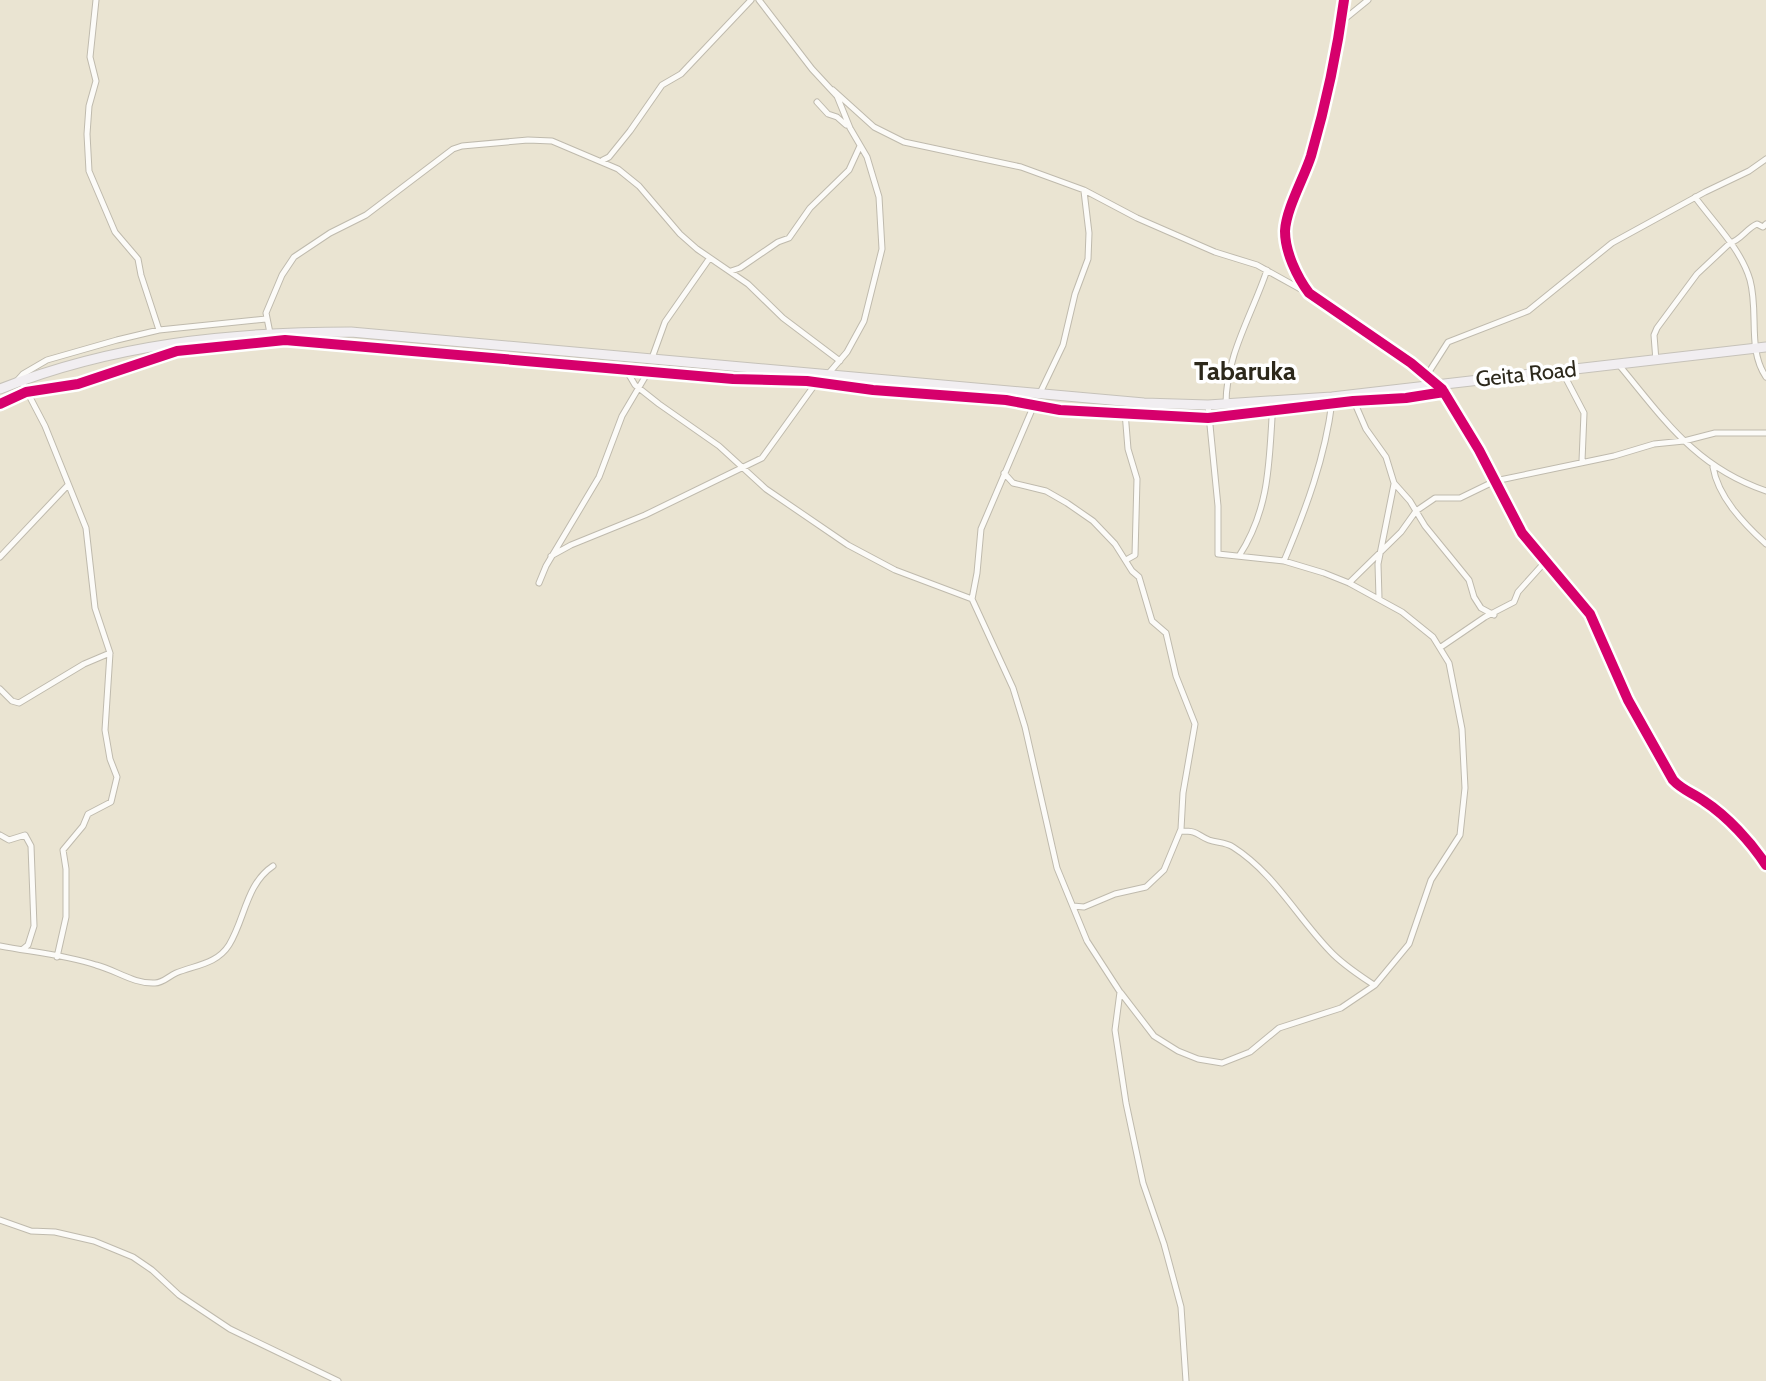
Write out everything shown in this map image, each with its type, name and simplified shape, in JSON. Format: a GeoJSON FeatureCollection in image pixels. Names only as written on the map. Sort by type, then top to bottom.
{"type":"FeatureCollection","features":[{"type":"Feature","properties":{"kind":"highway","name":"Geita Road"},"geometry":{"type":"LineString","coordinates":[[0,389],[64,366],[135,349],[219,336],[270,333],[351,332],[1144,403],[1272,407],[1766,347]]}},
{"type":"Feature","properties":{"kind":"street"},"geometry":{"type":"LineString","coordinates":[[96,0],[90,57],[96,81],[89,106],[89,171],[115,232],[138,259],[159,330]]}},
{"type":"Feature","properties":{"kind":"street"},"geometry":{"type":"LineString","coordinates":[[602,161],[630,131],[662,85],[681,74],[751,0]]}},
{"type":"Feature","properties":{"kind":"street"},"geometry":{"type":"LineString","coordinates":[[759,0],[812,69],[874,127],[904,142],[960,156],[1002,161],[1084,190],[1137,218],[1215,252],[1267,270],[1309,293],[1427,375],[1440,388],[1522,533],[1590,614],[1628,700],[1673,780],[1681,789],[1710,805],[1766,865]]}},
{"type":"Feature","properties":{"kind":"street"},"geometry":{"type":"LineString","coordinates":[[1309,293],[1294,268],[1285,230],[1310,159],[1329,87],[1344,0]]}},
{"type":"Feature","properties":{"kind":"street"},"geometry":{"type":"LineString","coordinates":[[1340,23],[1368,0]]}},
{"type":"Feature","properties":{"kind":"street"},"geometry":{"type":"LineString","coordinates":[[827,375],[860,331],[882,249],[879,197],[873,172],[833,90]]}},
{"type":"Feature","properties":{"kind":"street"},"geometry":{"type":"LineString","coordinates":[[817,102],[828,114],[839,118],[850,128]]}},
{"type":"Feature","properties":{"kind":"street"},"geometry":{"type":"LineString","coordinates":[[270,333],[266,319],[282,275],[294,257],[330,233],[366,215],[453,149],[542,140],[561,144],[627,174],[680,234],[840,361]]}},
{"type":"Feature","properties":{"kind":"street"},"geometry":{"type":"LineString","coordinates":[[730,271],[789,238],[810,208],[846,175],[860,146]]}},
{"type":"Feature","properties":{"kind":"street"},"geometry":{"type":"LineString","coordinates":[[1427,375],[1448,342],[1528,311],[1612,243],[1766,159]]}},
{"type":"Feature","properties":{"kind":"street"},"geometry":{"type":"LineString","coordinates":[[1040,393],[1063,345],[1075,294],[1088,259],[1089,233],[1084,190]]}},
{"type":"Feature","properties":{"kind":"street"},"geometry":{"type":"LineString","coordinates":[[1695,197],[1730,243],[1749,277],[1755,317],[1755,349],[1758,364],[1766,377]]}},
{"type":"Feature","properties":{"kind":"street"},"geometry":{"type":"LineString","coordinates":[[1656,361],[1654,335],[1657,328],[1697,274],[1755,224],[1763,227],[1766,224]]}},
{"type":"Feature","properties":{"kind":"street"},"geometry":{"type":"LineString","coordinates":[[651,359],[665,322],[709,259]]}},
{"type":"Feature","properties":{"kind":"street"},"geometry":{"type":"LineString","coordinates":[[1226,404],[1228,374],[1234,352],[1267,270]]}},
{"type":"Feature","properties":{"kind":"street"},"geometry":{"type":"LineString","coordinates":[[57,957],[66,917],[63,850],[83,826],[88,814],[111,802],[117,777],[105,730],[110,653],[107,636],[95,608],[86,528],[45,426],[18,382],[23,374],[47,360],[159,330],[266,319]]}},
{"type":"Feature","properties":{"kind":"street"},"geometry":{"type":"LineString","coordinates":[[1755,335],[1766,336]]}},
{"type":"Feature","properties":{"kind":"street"},"geometry":{"type":"LineString","coordinates":[[0,404],[26,392],[78,384],[189,349],[295,340],[648,372],[816,383],[1060,410],[1208,418],[1272,407],[1271,445],[1263,506],[1249,541],[1239,556]]}},
{"type":"Feature","properties":{"kind":"street"},"geometry":{"type":"LineString","coordinates":[[1618,364],[1646,401],[1713,466],[1741,482],[1766,491]]}},
{"type":"Feature","properties":{"kind":"street"},"geometry":{"type":"LineString","coordinates":[[625,368],[638,388],[719,446],[766,489],[857,550],[895,570],[972,599]]}},
{"type":"Feature","properties":{"kind":"street"},"geometry":{"type":"LineString","coordinates":[[1562,371],[1584,413],[1582,461]]}},
{"type":"Feature","properties":{"kind":"street"},"geometry":{"type":"LineString","coordinates":[[539,583],[551,556],[599,477],[622,416],[648,372]]}},
{"type":"Feature","properties":{"kind":"street"},"geometry":{"type":"LineString","coordinates":[[551,556],[645,515],[762,458],[816,383]]}},
{"type":"Feature","properties":{"kind":"street"},"geometry":{"type":"LineString","coordinates":[[1352,398],[1366,429],[1386,457],[1394,483],[1469,580],[1481,608],[1494,615]]}},
{"type":"Feature","properties":{"kind":"street"},"geometry":{"type":"LineString","coordinates":[[1284,561],[1322,460],[1332,400]]}},
{"type":"Feature","properties":{"kind":"street"},"geometry":{"type":"LineString","coordinates":[[1034,405],[981,529],[972,599],[1013,688],[1055,859],[1087,941],[1120,992],[1149,1031],[1162,1043],[1195,1058],[1222,1063],[1252,1050],[1279,1028],[1341,1008],[1375,985],[1409,944],[1431,880],[1460,835],[1465,788],[1463,737],[1449,663],[1441,647],[1418,623],[1349,583],[1284,561],[1218,554],[1217,495],[1208,405]]}},
{"type":"Feature","properties":{"kind":"street"},"geometry":{"type":"LineString","coordinates":[[1125,412],[1128,449],[1137,479],[1135,555],[1126,560]]}},
{"type":"Feature","properties":{"kind":"street"},"geometry":{"type":"LineString","coordinates":[[1349,583],[1401,532],[1416,511],[1435,498],[1460,498],[1495,481],[1614,456],[1654,444],[1715,433],[1766,433]]}},
{"type":"Feature","properties":{"kind":"street"},"geometry":{"type":"LineString","coordinates":[[1713,466],[1715,478],[1731,504],[1766,544]]}},
{"type":"Feature","properties":{"kind":"street"},"geometry":{"type":"LineString","coordinates":[[1004,473],[1013,483],[1052,494],[1086,516],[1115,544],[1139,577],[1152,621],[1166,633],[1176,676],[1195,724],[1183,793],[1181,831],[1164,870],[1146,887],[1115,894],[1084,907],[1072,906]]}},
{"type":"Feature","properties":{"kind":"street"},"geometry":{"type":"LineString","coordinates":[[1379,598],[1377,574],[1394,483]]}},
{"type":"Feature","properties":{"kind":"street"},"geometry":{"type":"LineString","coordinates":[[0,557],[69,485]]}},
{"type":"Feature","properties":{"kind":"street"},"geometry":{"type":"LineString","coordinates":[[1441,647],[1515,601],[1518,592],[1545,562]]}},
{"type":"Feature","properties":{"kind":"street"},"geometry":{"type":"LineString","coordinates":[[0,689],[12,701],[19,703],[84,664],[110,653]]}},
{"type":"Feature","properties":{"kind":"street"},"geometry":{"type":"LineString","coordinates":[[1181,831],[1197,832],[1210,840],[1229,844],[1243,854],[1285,894],[1329,950],[1352,972],[1375,985]]}},
{"type":"Feature","properties":{"kind":"street"},"geometry":{"type":"LineString","coordinates":[[0,835],[9,840],[25,835],[31,846],[34,926],[28,945],[23,950]]}},
{"type":"Feature","properties":{"kind":"street"},"geometry":{"type":"LineString","coordinates":[[0,946],[90,963],[131,979],[154,983],[211,962],[219,956],[231,941],[258,880],[273,866]]}},
{"type":"Feature","properties":{"kind":"street"},"geometry":{"type":"LineString","coordinates":[[1120,992],[1115,1030],[1126,1103],[1145,1192],[1164,1244],[1181,1307],[1186,1381]]}},
{"type":"Feature","properties":{"kind":"street"},"geometry":{"type":"LineString","coordinates":[[0,1220],[31,1231],[55,1232],[94,1241],[133,1257],[179,1295],[230,1329],[338,1381]]}},
{"type":"Feature","properties":{"kind":"cycle path"},"geometry":{"type":"LineString","coordinates":[[1344,0],[1322,117],[1286,222],[1287,247],[1296,272],[1309,293],[1411,363],[1442,389],[1479,450],[1522,533],[1590,614],[1628,700],[1673,780],[1730,822],[1766,865]]}},
{"type":"Feature","properties":{"kind":"cycle path"},"geometry":{"type":"LineString","coordinates":[[0,404],[26,392],[78,384],[177,351],[285,340],[733,379],[807,381],[873,390],[1006,400],[1060,410],[1208,418],[1444,392]]}},
{"type":"Feature","properties":{"kind":"district","name":"Tabaruka"},"geometry":{"type":"Point","coordinates":[1245,371]}}]}
